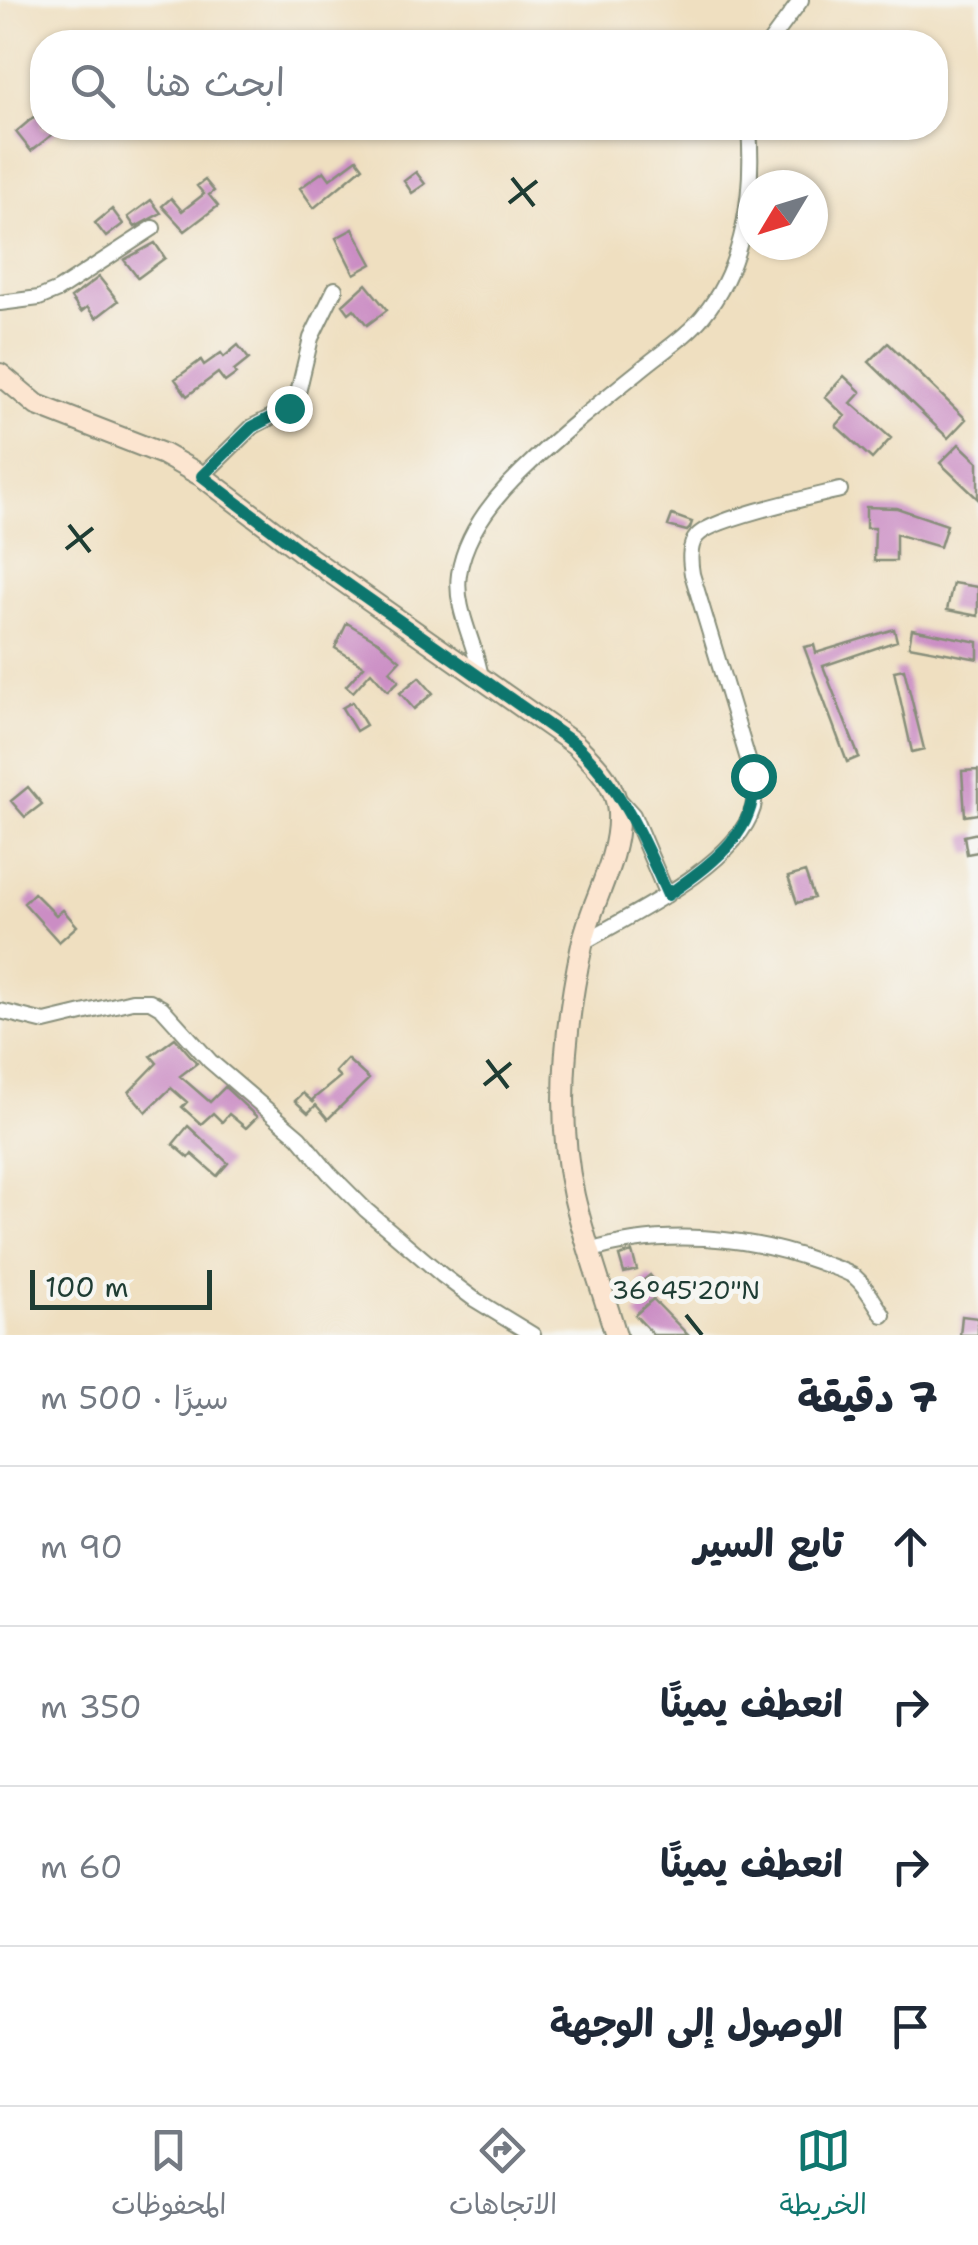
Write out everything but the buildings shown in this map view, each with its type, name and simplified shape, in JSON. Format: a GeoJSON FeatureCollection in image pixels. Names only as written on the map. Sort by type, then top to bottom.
{"type":"FeatureCollection","features":[{"type":"Feature","properties":{"kind":"street"},"geometry":{"type":"LineString","coordinates":[[779,30],[802,0]]}},
{"type":"Feature","properties":{"kind":"street"},"geometry":{"type":"LineString","coordinates":[[481,678],[459,597],[459,572],[483,516],[506,486],[588,412],[688,332],[722,288],[750,194],[750,140]]}},
{"type":"Feature","properties":{"kind":"street"},"geometry":{"type":"LineString","coordinates":[[0,303],[38,298],[58,290],[153,228]]}},
{"type":"Feature","properties":{"kind":"street"},"geometry":{"type":"LineString","coordinates":[[202,476],[252,427],[289,408],[297,397],[311,338],[334,289]]}},
{"type":"Feature","properties":{"kind":"street"},"geometry":{"type":"LineString","coordinates":[[2,381],[60,416],[164,454],[202,476],[310,558],[575,744],[595,763],[633,814],[668,895]]}},
{"type":"Feature","properties":{"kind":"street"},"geometry":{"type":"LineString","coordinates":[[582,942],[668,895],[741,831],[752,809],[753,776],[692,574],[691,545],[698,534],[717,524],[840,490]]}},
{"type":"Feature","properties":{"kind":"street"},"geometry":{"type":"LineString","coordinates":[[616,795],[615,844],[582,942],[569,1035],[566,1144],[574,1194],[616,1335]]}},
{"type":"Feature","properties":{"kind":"street"},"geometry":{"type":"LineString","coordinates":[[0,1011],[45,1022],[132,1001],[150,1001],[162,1008],[210,1061],[299,1137],[347,1193],[463,1292],[533,1335]]}},
{"type":"Feature","properties":{"kind":"street"},"geometry":{"type":"LineString","coordinates":[[589,1251],[629,1240],[661,1239],[773,1247],[855,1277],[883,1315]]}},
{"type":"Feature","properties":{"kind":"route"},"geometry":{"type":"LineString","coordinates":[[289,408],[252,427],[202,476],[310,558],[575,744],[595,763],[633,814],[668,895],[741,831],[752,809],[753,776]]}}]}
